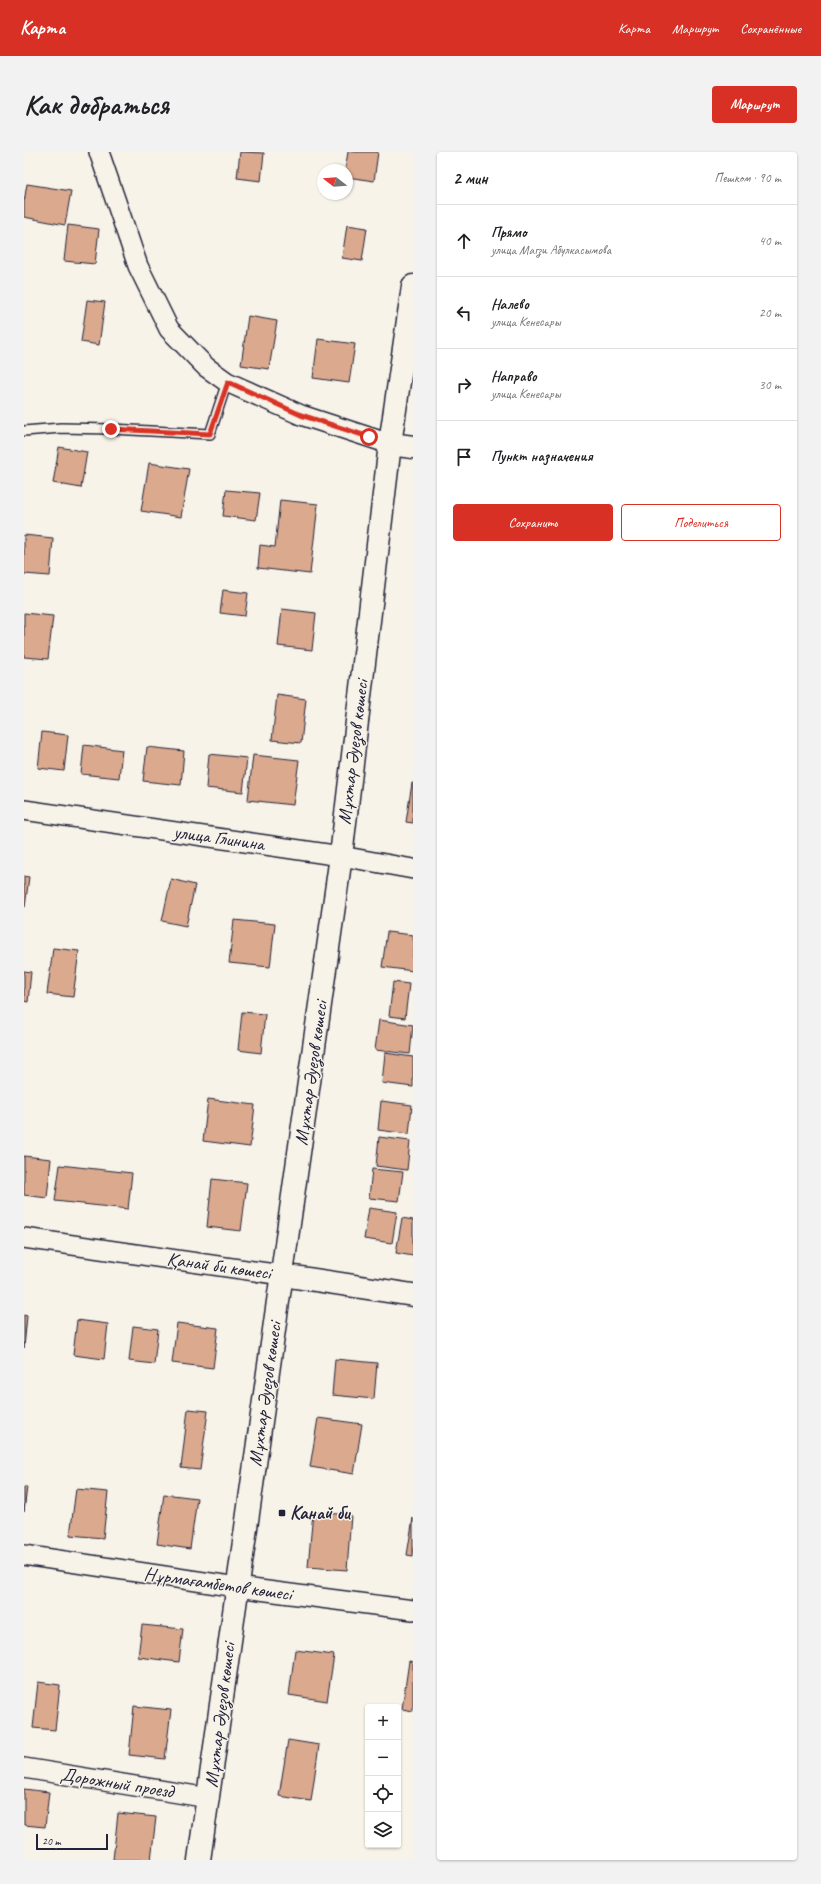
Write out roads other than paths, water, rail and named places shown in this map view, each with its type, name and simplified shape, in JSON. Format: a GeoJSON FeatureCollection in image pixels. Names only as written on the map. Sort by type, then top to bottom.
{"type":"FeatureCollection","features":[{"type":"Feature","properties":{"kind":"main road","name":"Мұхтар Әуезов көшесі"},"geometry":{"type":"LineString","coordinates":[[199,1860],[209,1798],[237,1587],[341,856],[390,444],[413,286]]}},
{"type":"Feature","properties":{"kind":"main road"},"geometry":{"type":"LineString","coordinates":[[390,444],[413,447]]}},
{"type":"Feature","properties":{"kind":"main road","name":"Қанай би көшесі"},"geometry":{"type":"LineString","coordinates":[[282,1275],[413,1295]]}},
{"type":"Feature","properties":{"kind":"street"},"geometry":{"type":"LineString","coordinates":[[99,152],[138,266],[169,329],[206,367],[228,382],[301,415],[390,444]]}},
{"type":"Feature","properties":{"kind":"street","name":"улица Глинина"},"geometry":{"type":"LineString","coordinates":[[24,810],[341,856],[413,869]]}},
{"type":"Feature","properties":{"kind":"street","name":"Қанай би көшесі"},"geometry":{"type":"LineString","coordinates":[[24,1238],[282,1275]]}},
{"type":"Feature","properties":{"kind":"street","name":"Нұрмағамбетов көшесі"},"geometry":{"type":"LineString","coordinates":[[24,1555],[237,1587],[413,1610]]}},
{"type":"Feature","properties":{"kind":"street","name":"Дорожный проезд"},"geometry":{"type":"LineString","coordinates":[[24,1768],[209,1798]]}},
{"type":"Feature","properties":{"kind":"lane"},"geometry":{"type":"LineString","coordinates":[[24,431],[61,428],[210,434],[228,382]]}},
{"type":"Feature","properties":{"kind":"place","name":"Канай би"},"geometry":{"type":"Point","coordinates":[282,1513]}}]}
